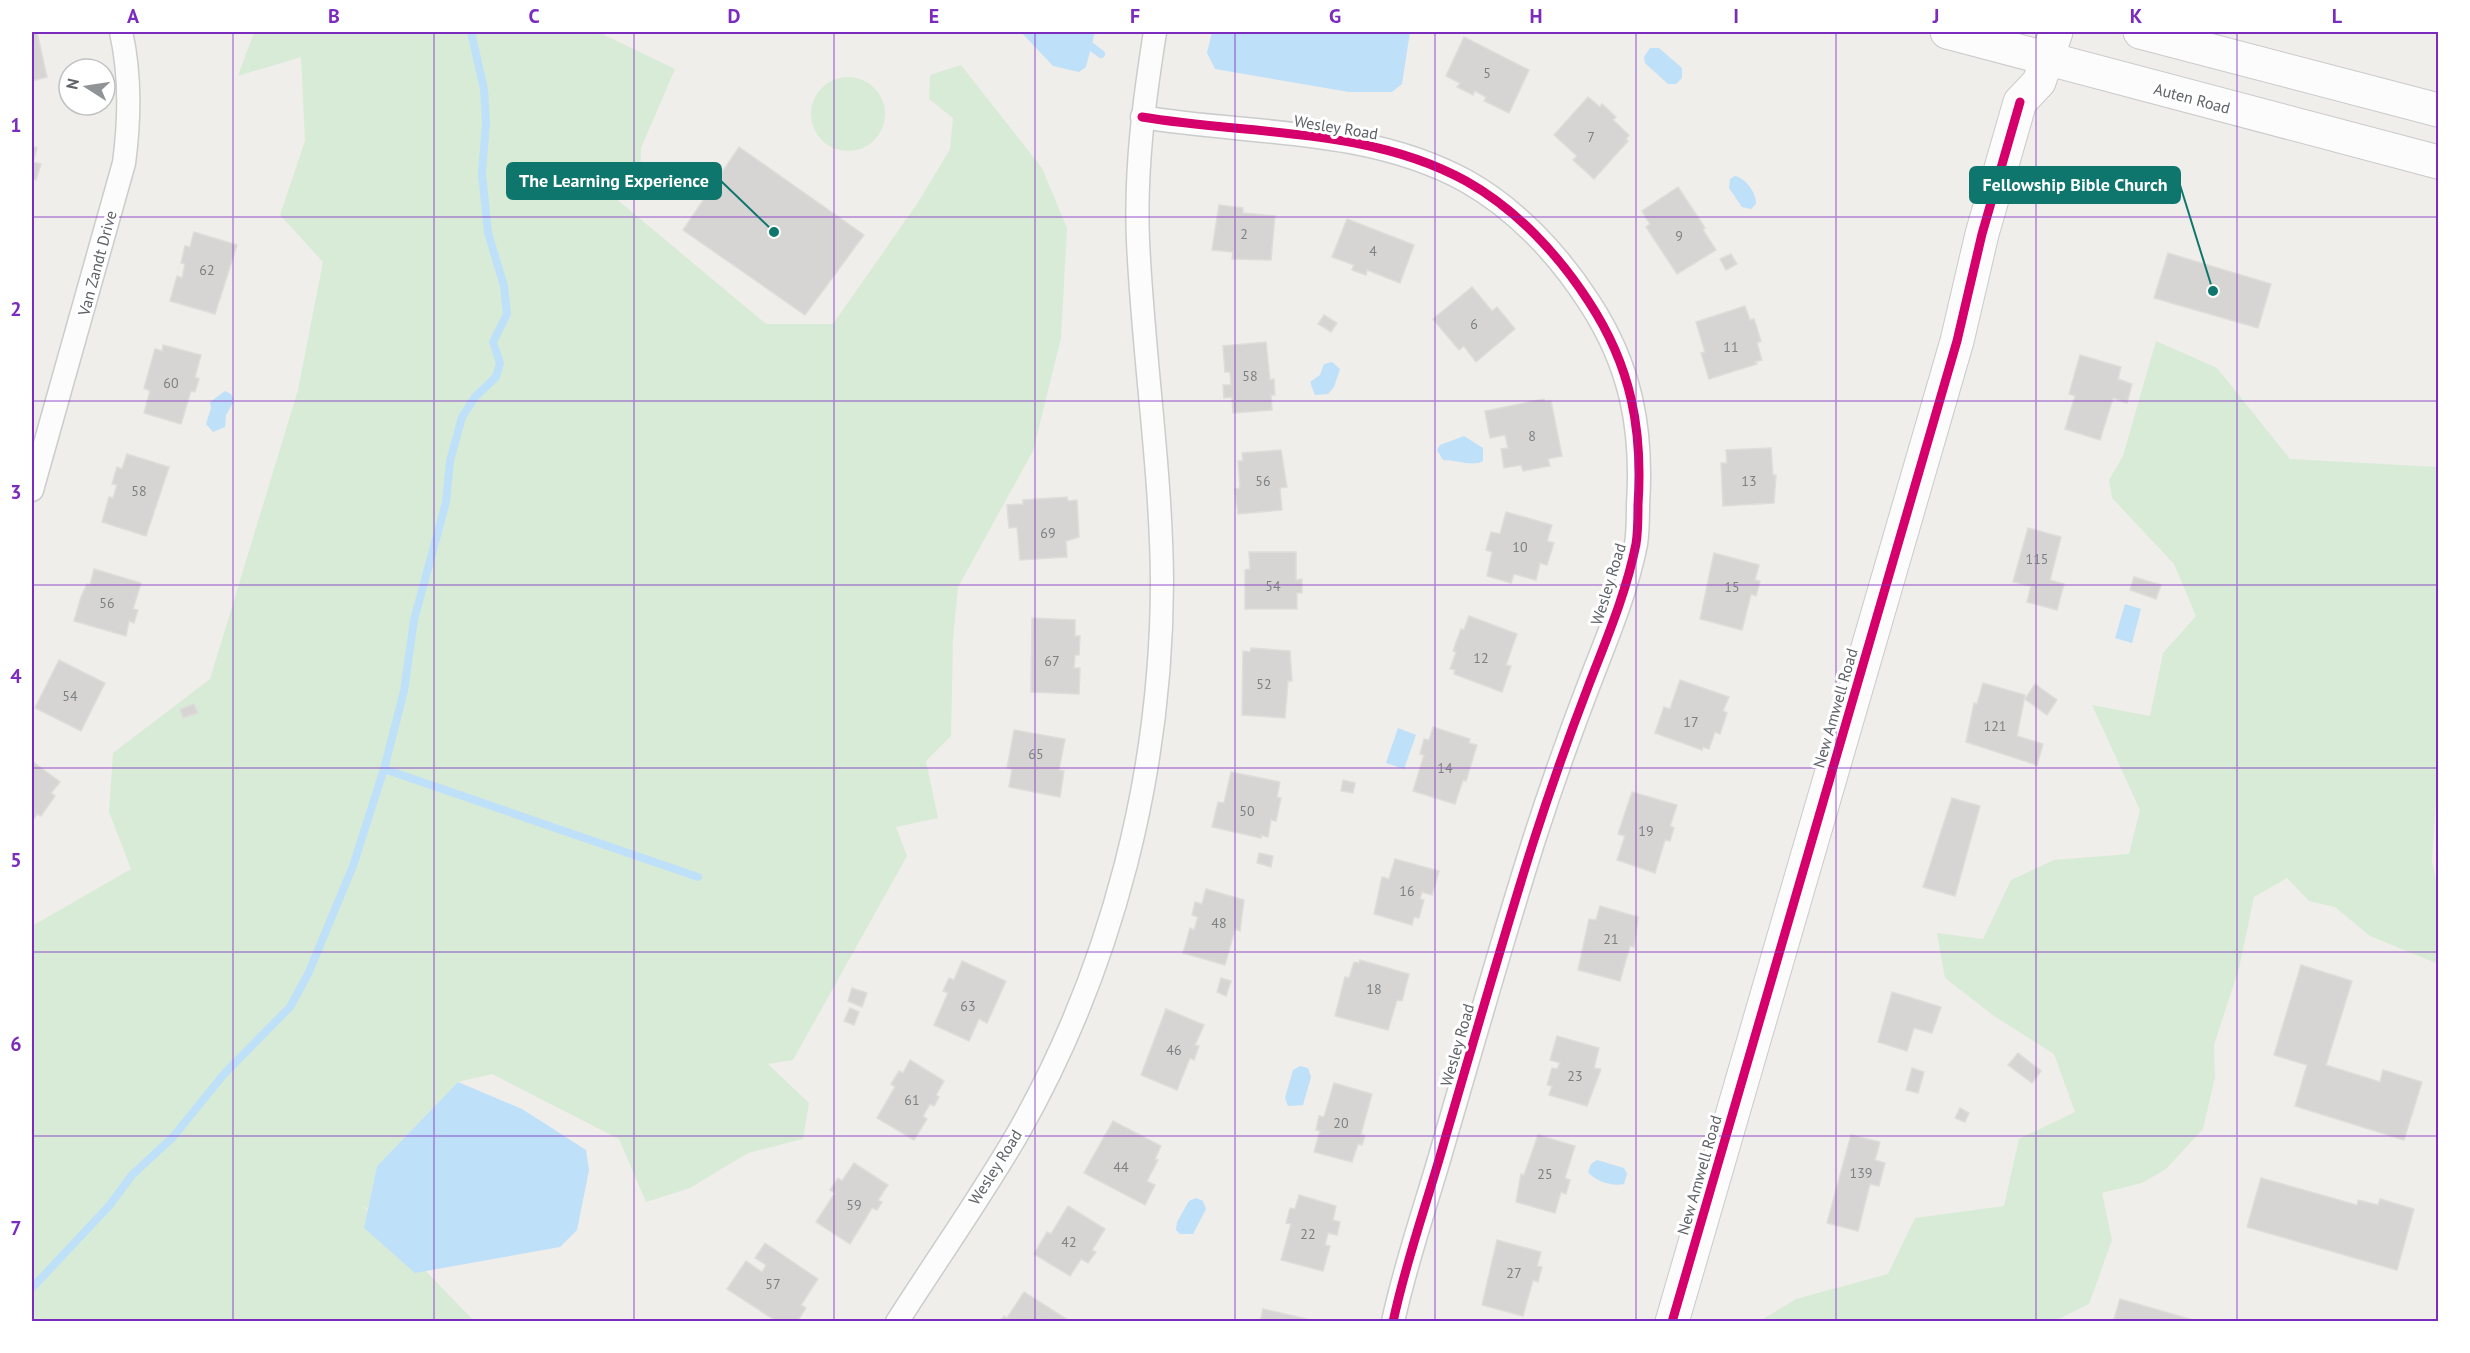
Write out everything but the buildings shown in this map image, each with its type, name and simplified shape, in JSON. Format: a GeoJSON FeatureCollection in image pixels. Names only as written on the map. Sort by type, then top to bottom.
{"type":"FeatureCollection","features":[{"type":"Feature","properties":{"kind":"street","name":"Van Zandt Drive"},"geometry":{"type":"LineString","coordinates":[[32,490],[124,163],[130,114],[127,58],[121,32]]}},
{"type":"Feature","properties":{"kind":"street","name":"Wesley Road"},"geometry":{"type":"LineString","coordinates":[[897,1322],[1017,1133],[1055,1060],[1086,989],[1109,919],[1138,812],[1157,688],[1162,578],[1138,241],[1142,117],[1155,32]]}},
{"type":"Feature","properties":{"kind":"street","name":"Auten Road"},"geometry":{"type":"LineString","coordinates":[[1947,32],[2052,45],[2439,162]]}},
{"type":"Feature","properties":{"kind":"street"},"geometry":{"type":"LineString","coordinates":[[2140,32],[2439,110]]}},
{"type":"Feature","properties":{"kind":"street"},"geometry":{"type":"LineString","coordinates":[[2016,41],[2009,75],[2020,102]]}},
{"type":"Feature","properties":{"kind":"street","name":"New Amwell Road"},"geometry":{"type":"LineString","coordinates":[[1672,1322],[1957,341],[1982,234],[2020,102],[2039,82],[2052,45]]}},
{"type":"Feature","properties":{"kind":"street","name":"Wesley Road"},"geometry":{"type":"LineString","coordinates":[[1142,117],[1192,125],[1356,142],[1416,159],[1467,182],[1512,213],[1548,247],[1578,285],[1609,335],[1624,370],[1638,422],[1640,483],[1636,541],[1623,596],[1557,769],[1526,865],[1393,1322]]}},
{"type":"Feature","properties":{"kind":"green space"},"geometry":{"type":"Polygon","coordinates":[[[254,32],[598,32],[675,69],[641,148],[640,181],[614,197],[766,324],[833,324],[919,201],[950,149],[953,118],[929,99],[930,75],[961,65],[1042,168],[1067,228],[1061,338],[1033,451],[958,587],[953,639],[951,736],[926,761],[938,818],[896,827],[907,856],[793,1060],[768,1064],[809,1103],[803,1139],[748,1153],[690,1188],[646,1202],[619,1139],[492,1074],[458,1082],[377,1166],[368,1209],[362,1205],[474,1321],[32,1322],[32,926],[131,869],[109,812],[113,753],[210,679],[298,390],[323,262],[280,215],[305,141],[301,57],[238,76],[254,32]]]}},
{"type":"Feature","properties":{"kind":"green space"},"geometry":{"type":"Polygon","coordinates":[[[848,77],[862,80],[874,88],[882,100],[885,114],[882,128],[874,140],[862,148],[848,151],[834,148],[822,140],[814,128],[811,114],[814,100],[822,88],[834,80],[848,77]]]}},
{"type":"Feature","properties":{"kind":"green space"},"geometry":{"type":"Polygon","coordinates":[[[2156,341],[2217,368],[2290,459],[2438,467],[2438,770],[2432,861],[2438,888],[2438,964],[2370,936],[2335,907],[2309,901],[2287,878],[2254,897],[2239,968],[2214,1045],[2215,1077],[2203,1129],[2166,1169],[2142,1183],[2102,1193],[2112,1240],[2089,1304],[2055,1321],[1760,1321],[1796,1299],[1888,1274],[1915,1218],[2004,1206],[2019,1139],[2075,1112],[2054,1054],[1994,1016],[1945,978],[1937,933],[1983,939],[2011,880],[2054,860],[2129,854],[2140,810],[2092,705],[2150,716],[2163,653],[2196,616],[2174,564],[2112,498],[2109,480],[2123,456],[2156,341]]]}},
{"type":"Feature","properties":{"kind":"water"},"geometry":{"type":"Polygon","coordinates":[[[1021,32],[1095,32],[1086,67],[1079,72],[1053,66],[1021,32]]]}},
{"type":"Feature","properties":{"kind":"water"},"geometry":{"type":"Polygon","coordinates":[[[1212,32],[1410,32],[1402,84],[1392,92],[1349,92],[1215,69],[1207,53],[1212,32]]]}},
{"type":"Feature","properties":{"kind":"water"},"geometry":{"type":"Polygon","coordinates":[[[1650,48],[1659,48],[1682,68],[1682,78],[1676,84],[1668,84],[1645,63],[1644,57],[1650,48]]]}},
{"type":"Feature","properties":{"kind":"water"},"geometry":{"type":"Polygon","coordinates":[[[1735,176],[1743,180],[1752,191],[1756,204],[1751,209],[1742,207],[1729,188],[1730,179],[1735,176]]]}},
{"type":"Feature","properties":{"kind":"water"},"geometry":{"type":"Polygon","coordinates":[[[1332,362],[1340,369],[1334,387],[1328,394],[1315,395],[1310,382],[1320,375],[1324,364],[1332,362]]]}},
{"type":"Feature","properties":{"kind":"water"},"geometry":{"type":"Polygon","coordinates":[[[225,391],[231,394],[234,401],[226,415],[225,427],[213,432],[206,424],[211,408],[210,402],[225,391]]]}},
{"type":"Feature","properties":{"kind":"water"},"geometry":{"type":"Polygon","coordinates":[[[1464,436],[1483,448],[1483,461],[1470,463],[1443,460],[1437,450],[1440,445],[1464,436]]]}},
{"type":"Feature","properties":{"kind":"water"},"geometry":{"type":"Polygon","coordinates":[[[2125,604],[2141,609],[2132,643],[2115,638],[2125,604]]]}},
{"type":"Feature","properties":{"kind":"water"},"geometry":{"type":"Polygon","coordinates":[[[1398,728],[1416,735],[1404,769],[1386,763],[1398,728]]]}},
{"type":"Feature","properties":{"kind":"water"},"geometry":{"type":"Polygon","coordinates":[[[1300,1066],[1308,1068],[1311,1077],[1303,1105],[1288,1106],[1285,1098],[1293,1070],[1300,1066]]]}},
{"type":"Feature","properties":{"kind":"water"},"geometry":{"type":"Polygon","coordinates":[[[458,1082],[522,1109],[586,1150],[589,1170],[577,1230],[560,1247],[415,1273],[364,1228],[377,1166],[458,1082]]]}},
{"type":"Feature","properties":{"kind":"water"},"geometry":{"type":"Polygon","coordinates":[[[1597,1160],[1624,1168],[1627,1174],[1624,1184],[1610,1184],[1591,1175],[1588,1172],[1591,1164],[1597,1160]]]}},
{"type":"Feature","properties":{"kind":"water"},"geometry":{"type":"Polygon","coordinates":[[[1196,1198],[1203,1201],[1206,1209],[1193,1234],[1180,1234],[1176,1230],[1177,1222],[1189,1201],[1196,1198]]]}},
{"type":"Feature","properties":{"kind":"waterway"},"geometry":{"type":"LineString","coordinates":[[32,1288],[109,1206],[132,1175],[173,1137],[224,1074],[290,1007],[308,974],[353,866],[384,769],[404,691],[414,620],[446,502],[450,461],[462,417],[475,397],[496,377],[500,363],[493,342],[507,314],[504,286],[488,233],[482,173],[486,123],[484,89],[471,32]]}},
{"type":"Feature","properties":{"kind":"waterway"},"geometry":{"type":"LineString","coordinates":[[1081,32],[1089,45],[1101,54]]}},
{"type":"Feature","properties":{"kind":"waterway"},"geometry":{"type":"LineString","coordinates":[[384,769],[698,877]]}},
{"type":"Feature","properties":{"kind":"cycle path"},"geometry":{"type":"LineString","coordinates":[[1672,1322],[1957,341],[1982,234],[2020,102]]}},
{"type":"Feature","properties":{"kind":"cycle path"},"geometry":{"type":"LineString","coordinates":[[1142,117],[1349,142],[1428,163],[1466,181],[1519,219],[1550,250],[1577,284],[1615,350],[1631,399],[1636,424],[1639,477],[1637,535],[1632,563],[1615,617],[1566,745],[1533,843],[1411,1253],[1393,1322]]}},
{"type":"Feature","properties":{"kind":"place","name":"The Learning Experience"},"geometry":{"type":"Point","coordinates":[774,232]}},
{"type":"Feature","properties":{"kind":"place","name":"Fellowship Bible Church"},"geometry":{"type":"Point","coordinates":[2213,291]}}]}
